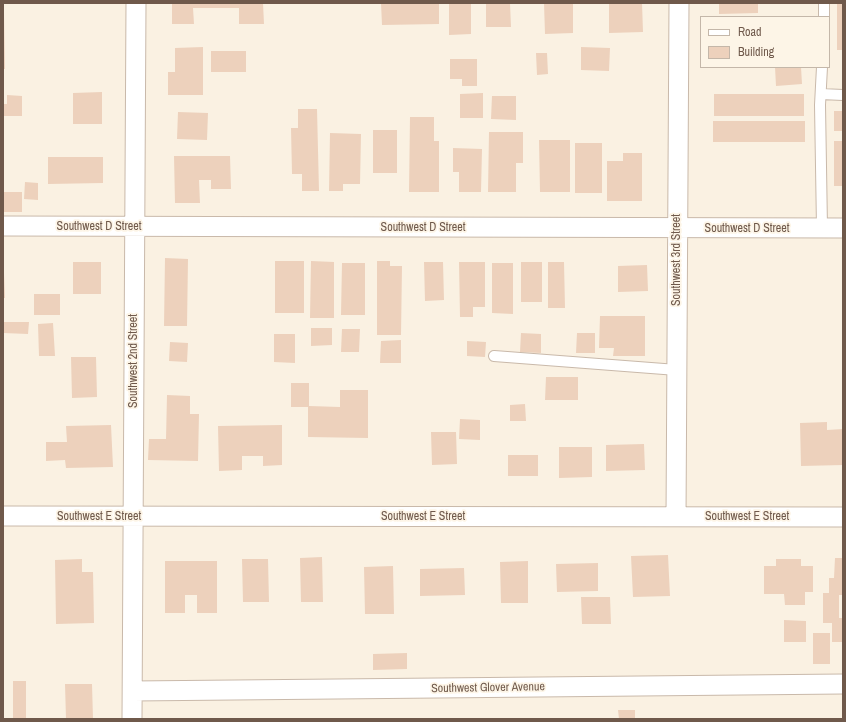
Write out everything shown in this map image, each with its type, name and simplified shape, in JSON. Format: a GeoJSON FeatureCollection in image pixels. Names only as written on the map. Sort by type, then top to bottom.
{"type":"FeatureCollection","features":[{"type":"Feature","properties":{"kind":"street","name":"Southwest 2nd Street"},"geometry":{"type":"LineString","coordinates":[[132,719],[136,3]]}},
{"type":"Feature","properties":{"kind":"street","name":"Southwest 3rd Street"},"geometry":{"type":"LineString","coordinates":[[676,517],[679,3]]}},
{"type":"Feature","properties":{"kind":"street","name":"Southwest D Street"},"geometry":{"type":"LineString","coordinates":[[3,226],[677,229],[843,228]]}},
{"type":"Feature","properties":{"kind":"street","name":"Southwest E Street"},"geometry":{"type":"LineString","coordinates":[[3,516],[843,518]]}},
{"type":"Feature","properties":{"kind":"street","name":"Southwest Glover Avenue"},"geometry":{"type":"LineString","coordinates":[[133,691],[843,684]]}},
{"type":"Feature","properties":{"kind":"lane"},"geometry":{"type":"LineString","coordinates":[[824,3],[824,16]]}},
{"type":"Feature","properties":{"kind":"lane"},"geometry":{"type":"LineString","coordinates":[[822,68],[822,228]]}},
{"type":"Feature","properties":{"kind":"lane"},"geometry":{"type":"LineString","coordinates":[[821,94],[843,95]]}},
{"type":"Feature","properties":{"kind":"lane"},"geometry":{"type":"LineString","coordinates":[[494,356],[677,370]]}},
{"type":"Feature","properties":{"kind":"building"},"geometry":{"type":"Polygon","coordinates":[[[172,3],[263,3],[264,24],[239,24],[239,8],[193,8],[194,24],[172,24],[172,3]]]}},
{"type":"Feature","properties":{"kind":"building"},"geometry":{"type":"Polygon","coordinates":[[[381,3],[439,3],[439,24],[382,25],[381,3]]]}},
{"type":"Feature","properties":{"kind":"building"},"geometry":{"type":"Polygon","coordinates":[[[449,3],[471,3],[471,34],[449,35],[449,3]]]}},
{"type":"Feature","properties":{"kind":"building"},"geometry":{"type":"Polygon","coordinates":[[[486,3],[510,3],[511,27],[486,27],[486,3]]]}},
{"type":"Feature","properties":{"kind":"building"},"geometry":{"type":"Polygon","coordinates":[[[544,3],[573,3],[573,33],[545,34],[544,3]]]}},
{"type":"Feature","properties":{"kind":"building"},"geometry":{"type":"Polygon","coordinates":[[[609,3],[642,3],[643,32],[609,33],[609,3]]]}},
{"type":"Feature","properties":{"kind":"building"},"geometry":{"type":"Polygon","coordinates":[[[719,3],[758,3],[758,13],[719,14],[719,3]]]}},
{"type":"Feature","properties":{"kind":"building"},"geometry":{"type":"Polygon","coordinates":[[[837,3],[843,3],[843,50],[837,50],[837,3]]]}},
{"type":"Feature","properties":{"kind":"building"},"geometry":{"type":"Polygon","coordinates":[[[4,12],[5,69],[3,69],[4,12]]]}},
{"type":"Feature","properties":{"kind":"building"},"geometry":{"type":"Polygon","coordinates":[[[203,47],[203,95],[168,95],[168,72],[175,72],[175,48],[203,47]]]}},
{"type":"Feature","properties":{"kind":"building"},"geometry":{"type":"Polygon","coordinates":[[[581,47],[610,48],[609,71],[581,70],[581,47]]]}},
{"type":"Feature","properties":{"kind":"building"},"geometry":{"type":"Polygon","coordinates":[[[211,51],[246,51],[246,72],[211,72],[211,51]]]}},
{"type":"Feature","properties":{"kind":"building"},"geometry":{"type":"Polygon","coordinates":[[[536,53],[547,53],[548,74],[537,75],[536,53]]]}},
{"type":"Feature","properties":{"kind":"building"},"geometry":{"type":"Polygon","coordinates":[[[450,59],[477,59],[477,86],[462,86],[462,79],[450,79],[450,59]]]}},
{"type":"Feature","properties":{"kind":"building"},"geometry":{"type":"Polygon","coordinates":[[[775,68],[801,68],[802,84],[776,86],[775,68]]]}},
{"type":"Feature","properties":{"kind":"building"},"geometry":{"type":"Polygon","coordinates":[[[102,92],[102,124],[73,124],[73,93],[102,92]]]}},
{"type":"Feature","properties":{"kind":"building"},"geometry":{"type":"Polygon","coordinates":[[[483,93],[483,118],[460,118],[460,94],[483,93]]]}},
{"type":"Feature","properties":{"kind":"building"},"geometry":{"type":"Polygon","coordinates":[[[714,94],[804,94],[804,116],[714,116],[714,94]]]}},
{"type":"Feature","properties":{"kind":"building"},"geometry":{"type":"Polygon","coordinates":[[[7,95],[22,96],[22,116],[3,116],[3,104],[7,104],[7,95]]]}},
{"type":"Feature","properties":{"kind":"building"},"geometry":{"type":"Polygon","coordinates":[[[492,96],[516,96],[516,120],[491,119],[492,96]]]}},
{"type":"Feature","properties":{"kind":"building"},"geometry":{"type":"Polygon","coordinates":[[[298,109],[317,109],[319,191],[302,191],[302,174],[292,174],[291,128],[298,128],[298,109]]]}},
{"type":"Feature","properties":{"kind":"building"},"geometry":{"type":"Polygon","coordinates":[[[834,111],[843,111],[843,131],[834,131],[834,111]]]}},
{"type":"Feature","properties":{"kind":"building"},"geometry":{"type":"Polygon","coordinates":[[[178,112],[208,113],[207,140],[177,139],[178,112]]]}},
{"type":"Feature","properties":{"kind":"building"},"geometry":{"type":"Polygon","coordinates":[[[410,117],[434,117],[434,141],[439,141],[439,192],[409,192],[410,117]]]}},
{"type":"Feature","properties":{"kind":"building"},"geometry":{"type":"Polygon","coordinates":[[[713,121],[805,121],[805,142],[713,142],[713,121]]]}},
{"type":"Feature","properties":{"kind":"building"},"geometry":{"type":"Polygon","coordinates":[[[373,130],[397,130],[397,173],[373,173],[373,130]]]}},
{"type":"Feature","properties":{"kind":"building"},"geometry":{"type":"Polygon","coordinates":[[[489,132],[523,132],[523,163],[516,163],[516,192],[488,192],[489,132]]]}},
{"type":"Feature","properties":{"kind":"building"},"geometry":{"type":"Polygon","coordinates":[[[330,133],[361,134],[360,184],[343,184],[343,191],[329,191],[330,133]]]}},
{"type":"Feature","properties":{"kind":"building"},"geometry":{"type":"Polygon","coordinates":[[[539,140],[570,140],[570,192],[540,192],[539,140]]]}},
{"type":"Feature","properties":{"kind":"building"},"geometry":{"type":"Polygon","coordinates":[[[834,141],[843,141],[843,186],[834,186],[834,141]]]}},
{"type":"Feature","properties":{"kind":"building"},"geometry":{"type":"Polygon","coordinates":[[[575,143],[602,143],[602,193],[575,193],[575,143]]]}},
{"type":"Feature","properties":{"kind":"building"},"geometry":{"type":"Polygon","coordinates":[[[453,148],[482,149],[481,192],[459,192],[459,172],[453,172],[453,148]]]}},
{"type":"Feature","properties":{"kind":"building"},"geometry":{"type":"Polygon","coordinates":[[[623,153],[642,153],[642,201],[607,201],[607,161],[623,161],[623,153]]]}},
{"type":"Feature","properties":{"kind":"building"},"geometry":{"type":"Polygon","coordinates":[[[174,156],[230,156],[231,189],[211,189],[211,180],[199,180],[200,203],[175,203],[174,156]]]}},
{"type":"Feature","properties":{"kind":"building"},"geometry":{"type":"Polygon","coordinates":[[[48,157],[103,157],[103,183],[48,184],[48,157]]]}},
{"type":"Feature","properties":{"kind":"building"},"geometry":{"type":"Polygon","coordinates":[[[25,182],[38,183],[38,200],[24,199],[25,182]]]}},
{"type":"Feature","properties":{"kind":"building"},"geometry":{"type":"Polygon","coordinates":[[[3,192],[22,192],[22,212],[3,212],[3,192]]]}},
{"type":"Feature","properties":{"kind":"building"},"geometry":{"type":"Polygon","coordinates":[[[165,258],[188,259],[187,326],[164,326],[165,258]]]}},
{"type":"Feature","properties":{"kind":"building"},"geometry":{"type":"Polygon","coordinates":[[[275,261],[304,261],[304,313],[275,313],[275,261]]]}},
{"type":"Feature","properties":{"kind":"building"},"geometry":{"type":"Polygon","coordinates":[[[311,261],[334,262],[334,318],[310,318],[311,261]]]}},
{"type":"Feature","properties":{"kind":"building"},"geometry":{"type":"Polygon","coordinates":[[[377,261],[390,261],[390,266],[402,266],[401,335],[377,335],[377,261]]]}},
{"type":"Feature","properties":{"kind":"building"},"geometry":{"type":"Polygon","coordinates":[[[73,262],[101,262],[101,294],[73,294],[73,262]]]}},
{"type":"Feature","properties":{"kind":"building"},"geometry":{"type":"Polygon","coordinates":[[[424,262],[443,262],[444,300],[425,301],[424,262]]]}},
{"type":"Feature","properties":{"kind":"building"},"geometry":{"type":"Polygon","coordinates":[[[459,262],[485,262],[485,307],[473,307],[473,317],[460,317],[459,262]]]}},
{"type":"Feature","properties":{"kind":"building"},"geometry":{"type":"Polygon","coordinates":[[[521,262],[542,262],[542,302],[521,302],[521,262]]]}},
{"type":"Feature","properties":{"kind":"building"},"geometry":{"type":"Polygon","coordinates":[[[548,262],[564,262],[565,308],[548,308],[548,262]]]}},
{"type":"Feature","properties":{"kind":"building"},"geometry":{"type":"Polygon","coordinates":[[[342,263],[365,263],[365,315],[341,315],[342,263]]]}},
{"type":"Feature","properties":{"kind":"building"},"geometry":{"type":"Polygon","coordinates":[[[492,263],[513,263],[513,314],[492,313],[492,263]]]}},
{"type":"Feature","properties":{"kind":"building"},"geometry":{"type":"Polygon","coordinates":[[[647,265],[648,291],[618,292],[618,266],[647,265]]]}},
{"type":"Feature","properties":{"kind":"building"},"geometry":{"type":"Polygon","coordinates":[[[4,273],[5,298],[3,298],[4,273]]]}},
{"type":"Feature","properties":{"kind":"building"},"geometry":{"type":"Polygon","coordinates":[[[34,294],[60,294],[60,315],[34,315],[34,294]]]}},
{"type":"Feature","properties":{"kind":"building"},"geometry":{"type":"Polygon","coordinates":[[[600,316],[645,316],[645,356],[613,356],[614,348],[599,348],[600,316]]]}},
{"type":"Feature","properties":{"kind":"building"},"geometry":{"type":"Polygon","coordinates":[[[3,322],[29,322],[28,334],[3,333],[3,322]]]}},
{"type":"Feature","properties":{"kind":"building"},"geometry":{"type":"Polygon","coordinates":[[[53,323],[55,356],[39,356],[38,324],[53,323]]]}},
{"type":"Feature","properties":{"kind":"building"},"geometry":{"type":"Polygon","coordinates":[[[311,328],[332,328],[332,345],[311,346],[311,328]]]}},
{"type":"Feature","properties":{"kind":"building"},"geometry":{"type":"Polygon","coordinates":[[[342,329],[360,329],[359,352],[341,352],[342,329]]]}},
{"type":"Feature","properties":{"kind":"building"},"geometry":{"type":"Polygon","coordinates":[[[521,333],[541,334],[541,353],[520,352],[521,333]]]}},
{"type":"Feature","properties":{"kind":"building"},"geometry":{"type":"Polygon","coordinates":[[[577,333],[595,333],[595,353],[576,353],[577,333]]]}},
{"type":"Feature","properties":{"kind":"building"},"geometry":{"type":"Polygon","coordinates":[[[274,334],[295,334],[295,363],[274,362],[274,334]]]}},
{"type":"Feature","properties":{"kind":"building"},"geometry":{"type":"Polygon","coordinates":[[[401,340],[401,363],[380,363],[381,341],[401,340]]]}},
{"type":"Feature","properties":{"kind":"building"},"geometry":{"type":"Polygon","coordinates":[[[467,341],[486,342],[485,357],[467,356],[467,341]]]}},
{"type":"Feature","properties":{"kind":"building"},"geometry":{"type":"Polygon","coordinates":[[[170,342],[188,343],[187,362],[169,361],[170,342]]]}},
{"type":"Feature","properties":{"kind":"building"},"geometry":{"type":"Polygon","coordinates":[[[71,357],[96,357],[97,397],[72,398],[71,357]]]}},
{"type":"Feature","properties":{"kind":"building"},"geometry":{"type":"Polygon","coordinates":[[[546,377],[578,377],[578,400],[545,400],[546,377]]]}},
{"type":"Feature","properties":{"kind":"building"},"geometry":{"type":"Polygon","coordinates":[[[291,383],[309,383],[309,406],[340,407],[340,390],[368,390],[368,438],[308,437],[308,407],[291,407],[291,383]]]}},
{"type":"Feature","properties":{"kind":"building"},"geometry":{"type":"Polygon","coordinates":[[[167,395],[190,396],[190,414],[199,414],[198,461],[148,460],[149,439],[166,439],[167,395]]]}},
{"type":"Feature","properties":{"kind":"building"},"geometry":{"type":"Polygon","coordinates":[[[525,404],[526,421],[510,421],[510,405],[525,404]]]}},
{"type":"Feature","properties":{"kind":"building"},"geometry":{"type":"Polygon","coordinates":[[[460,419],[480,420],[480,440],[459,439],[460,419]]]}},
{"type":"Feature","properties":{"kind":"building"},"geometry":{"type":"Polygon","coordinates":[[[827,422],[827,430],[843,429],[843,465],[801,466],[800,423],[827,422]]]}},
{"type":"Feature","properties":{"kind":"building"},"geometry":{"type":"Polygon","coordinates":[[[111,425],[113,467],[66,468],[65,460],[46,461],[46,442],[67,442],[66,426],[111,425]]]}},
{"type":"Feature","properties":{"kind":"building"},"geometry":{"type":"Polygon","coordinates":[[[282,425],[282,465],[263,466],[263,456],[242,456],[242,470],[219,471],[218,426],[282,425]]]}},
{"type":"Feature","properties":{"kind":"building"},"geometry":{"type":"Polygon","coordinates":[[[431,432],[456,432],[457,464],[432,465],[431,432]]]}},
{"type":"Feature","properties":{"kind":"building"},"geometry":{"type":"Polygon","coordinates":[[[644,444],[645,470],[606,471],[606,445],[644,444]]]}},
{"type":"Feature","properties":{"kind":"building"},"geometry":{"type":"Polygon","coordinates":[[[559,447],[592,447],[592,477],[559,478],[559,447]]]}},
{"type":"Feature","properties":{"kind":"building"},"geometry":{"type":"Polygon","coordinates":[[[508,455],[538,455],[538,476],[508,476],[508,455]]]}},
{"type":"Feature","properties":{"kind":"building"},"geometry":{"type":"Polygon","coordinates":[[[668,555],[670,596],[633,597],[631,556],[668,555]]]}},
{"type":"Feature","properties":{"kind":"building"},"geometry":{"type":"Polygon","coordinates":[[[322,557],[323,602],[301,602],[300,558],[322,557]]]}},
{"type":"Feature","properties":{"kind":"building"},"geometry":{"type":"Polygon","coordinates":[[[835,558],[843,558],[843,595],[839,595],[839,618],[843,618],[843,642],[832,642],[832,623],[823,623],[823,593],[829,593],[829,578],[834,578],[835,558]]]}},
{"type":"Feature","properties":{"kind":"building"},"geometry":{"type":"Polygon","coordinates":[[[82,559],[82,572],[93,572],[94,623],[56,624],[55,560],[82,559]]]}},
{"type":"Feature","properties":{"kind":"building"},"geometry":{"type":"Polygon","coordinates":[[[242,559],[268,559],[269,602],[243,602],[242,559]]]}},
{"type":"Feature","properties":{"kind":"building"},"geometry":{"type":"Polygon","coordinates":[[[776,559],[801,559],[801,566],[813,566],[813,592],[805,592],[805,605],[785,605],[784,594],[764,594],[764,566],[776,566],[776,559]]]}},
{"type":"Feature","properties":{"kind":"building"},"geometry":{"type":"Polygon","coordinates":[[[165,561],[217,561],[217,613],[197,613],[197,595],[185,595],[185,613],[165,613],[165,561]]]}},
{"type":"Feature","properties":{"kind":"building"},"geometry":{"type":"Polygon","coordinates":[[[528,561],[528,603],[501,603],[500,562],[528,561]]]}},
{"type":"Feature","properties":{"kind":"building"},"geometry":{"type":"Polygon","coordinates":[[[598,563],[598,591],[557,592],[556,564],[598,563]]]}},
{"type":"Feature","properties":{"kind":"building"},"geometry":{"type":"Polygon","coordinates":[[[393,566],[394,614],[365,614],[364,567],[393,566]]]}},
{"type":"Feature","properties":{"kind":"building"},"geometry":{"type":"Polygon","coordinates":[[[464,568],[465,595],[420,596],[420,569],[464,568]]]}},
{"type":"Feature","properties":{"kind":"building"},"geometry":{"type":"Polygon","coordinates":[[[581,597],[610,597],[611,624],[582,624],[581,597]]]}},
{"type":"Feature","properties":{"kind":"building"},"geometry":{"type":"Polygon","coordinates":[[[784,620],[806,621],[806,642],[784,642],[784,620]]]}},
{"type":"Feature","properties":{"kind":"building"},"geometry":{"type":"Polygon","coordinates":[[[813,633],[830,633],[830,664],[813,664],[813,633]]]}},
{"type":"Feature","properties":{"kind":"building"},"geometry":{"type":"Polygon","coordinates":[[[407,653],[407,669],[373,670],[373,654],[407,653]]]}},
{"type":"Feature","properties":{"kind":"building"},"geometry":{"type":"Polygon","coordinates":[[[13,681],[26,681],[26,719],[13,719],[13,681]]]}},
{"type":"Feature","properties":{"kind":"building"},"geometry":{"type":"Polygon","coordinates":[[[65,684],[92,684],[93,719],[66,719],[65,684]]]}},
{"type":"Feature","properties":{"kind":"building"},"geometry":{"type":"Polygon","coordinates":[[[618,710],[635,710],[635,719],[619,719],[618,710]]]}}]}
